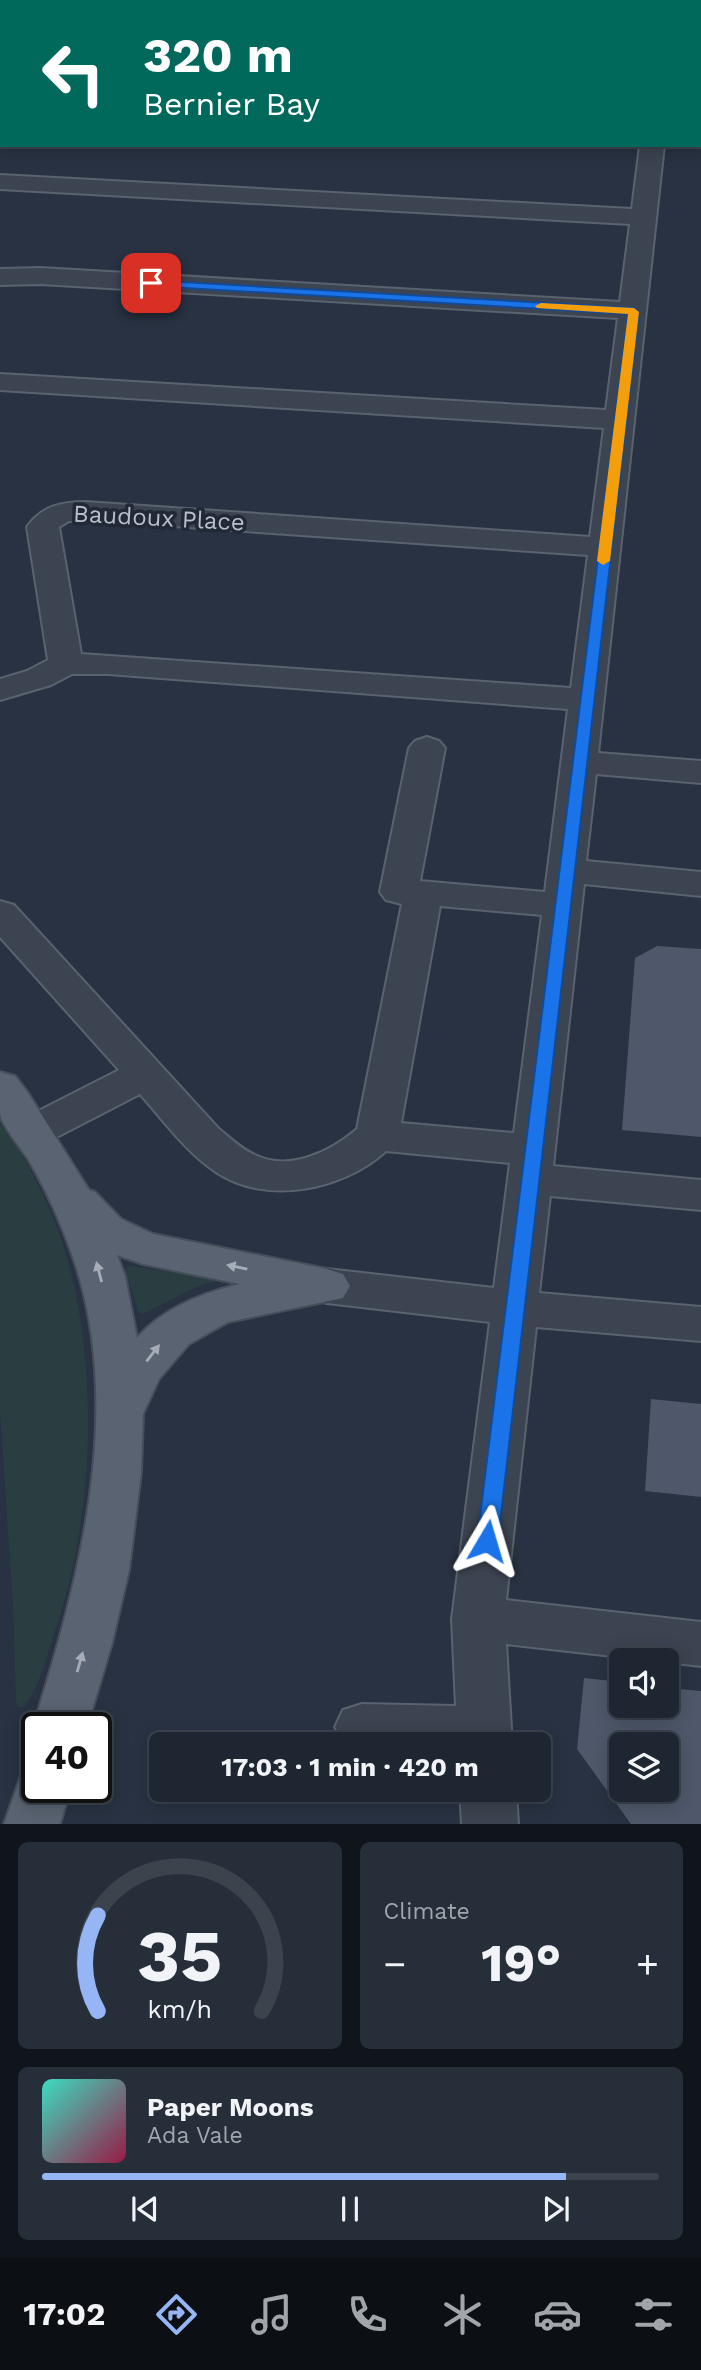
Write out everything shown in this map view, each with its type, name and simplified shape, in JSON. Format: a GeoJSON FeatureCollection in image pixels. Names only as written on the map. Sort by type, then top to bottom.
{"type":"FeatureCollection","features":[{"type":"Feature","properties":{"kind":"main road"},"geometry":{"type":"LineString","coordinates":[[0,1086],[34,1131],[88,1234],[111,1326],[120,1412],[119,1465],[112,1520],[94,1613],[64,1712]]}},
{"type":"Feature","properties":{"kind":"main road"},"geometry":{"type":"LineString","coordinates":[[68,1192],[105,1230],[143,1248],[327,1286]]}},
{"type":"Feature","properties":{"kind":"main road"},"geometry":{"type":"LineString","coordinates":[[120,1412],[141,1368],[181,1323],[217,1307],[262,1296],[327,1286]]}},
{"type":"Feature","properties":{"kind":"main road"},"geometry":{"type":"LineString","coordinates":[[32,1824],[38,1803]]}},
{"type":"Feature","properties":{"kind":"street"},"geometry":{"type":"LineString","coordinates":[[484,1732],[478,1619],[652,147]]}},
{"type":"Feature","properties":{"kind":"street"},"geometry":{"type":"LineString","coordinates":[[0,182],[644,217]]}},
{"type":"Feature","properties":{"kind":"street"},"geometry":{"type":"LineString","coordinates":[[0,276],[41,276],[634,312]]}},
{"type":"Feature","properties":{"kind":"street"},"geometry":{"type":"LineString","coordinates":[[0,382],[621,420]]}},
{"type":"Feature","properties":{"kind":"street","name":"Baudoux Place"},"geometry":{"type":"LineString","coordinates":[[66,664],[43,527],[53,517],[63,513],[100,512],[605,547]]}},
{"type":"Feature","properties":{"kind":"street"},"geometry":{"type":"LineString","coordinates":[[0,690],[39,678],[66,664],[135,666],[588,700]]}},
{"type":"Feature","properties":{"kind":"street"},"geometry":{"type":"LineString","coordinates":[[427,748],[399,892],[701,884]]}},
{"type":"Feature","properties":{"kind":"street"},"geometry":{"type":"LineString","coordinates":[[580,762],[701,772]]}},
{"type":"Feature","properties":{"kind":"street"},"geometry":{"type":"LineString","coordinates":[[0,913],[204,1139],[241,1167],[283,1175],[306,1174],[333,1166],[360,1153],[377,1135],[423,893]]}},
{"type":"Feature","properties":{"kind":"street"},"geometry":{"type":"LineString","coordinates":[[34,1131],[144,1075]]}},
{"type":"Feature","properties":{"kind":"street"},"geometry":{"type":"LineString","coordinates":[[377,1135],[701,1195]]}},
{"type":"Feature","properties":{"kind":"street"},"geometry":{"type":"LineString","coordinates":[[327,1286],[516,1308],[701,1324]]}},
{"type":"Feature","properties":{"kind":"street"},"geometry":{"type":"LineString","coordinates":[[478,1619],[701,1644]]}},
{"type":"Feature","properties":{"kind":"street"},"geometry":{"type":"LineString","coordinates":[[362,1727],[417,1732]]}},
{"type":"Feature","properties":{"kind":"street"},"geometry":{"type":"LineString","coordinates":[[489,1802],[490,1824]]}},
{"type":"Feature","properties":{"kind":"green space"},"geometry":{"type":"Polygon","coordinates":[[[0,1119],[42,1193],[59,1232],[80,1315],[88,1405],[88,1451],[78,1542],[46,1658],[35,1689],[24,1707],[18,1707],[16,1700],[13,1604],[0,1412],[0,1119]]]}},
{"type":"Feature","properties":{"kind":"green space"},"geometry":{"type":"Polygon","coordinates":[[[126,1267],[214,1278],[216,1281],[198,1286],[143,1314],[139,1313],[125,1271],[126,1267]]]}},
{"type":"Feature","properties":{"kind":"building"},"geometry":{"type":"Polygon","coordinates":[[[657,946],[701,949],[701,1137],[622,1130],[635,958],[657,946]]]}},
{"type":"Feature","properties":{"kind":"building"},"geometry":{"type":"Polygon","coordinates":[[[651,1399],[701,1404],[701,1497],[645,1491],[651,1399]]]}},
{"type":"Feature","properties":{"kind":"building"},"geometry":{"type":"Polygon","coordinates":[[[584,1678],[609,1681],[609,1718],[679,1718],[679,1689],[701,1691],[701,1824],[631,1824],[615,1802],[679,1802],[679,1732],[609,1732],[609,1793],[577,1749],[584,1678]]]}},
{"type":"Feature","properties":{"kind":"slow traffic"},"geometry":{"type":"LineString","coordinates":[[541,306],[634,312],[603,561]]}},
{"type":"Feature","properties":{"kind":"route"},"geometry":{"type":"LineString","coordinates":[[151,283],[634,312],[487,1541]]}}]}
